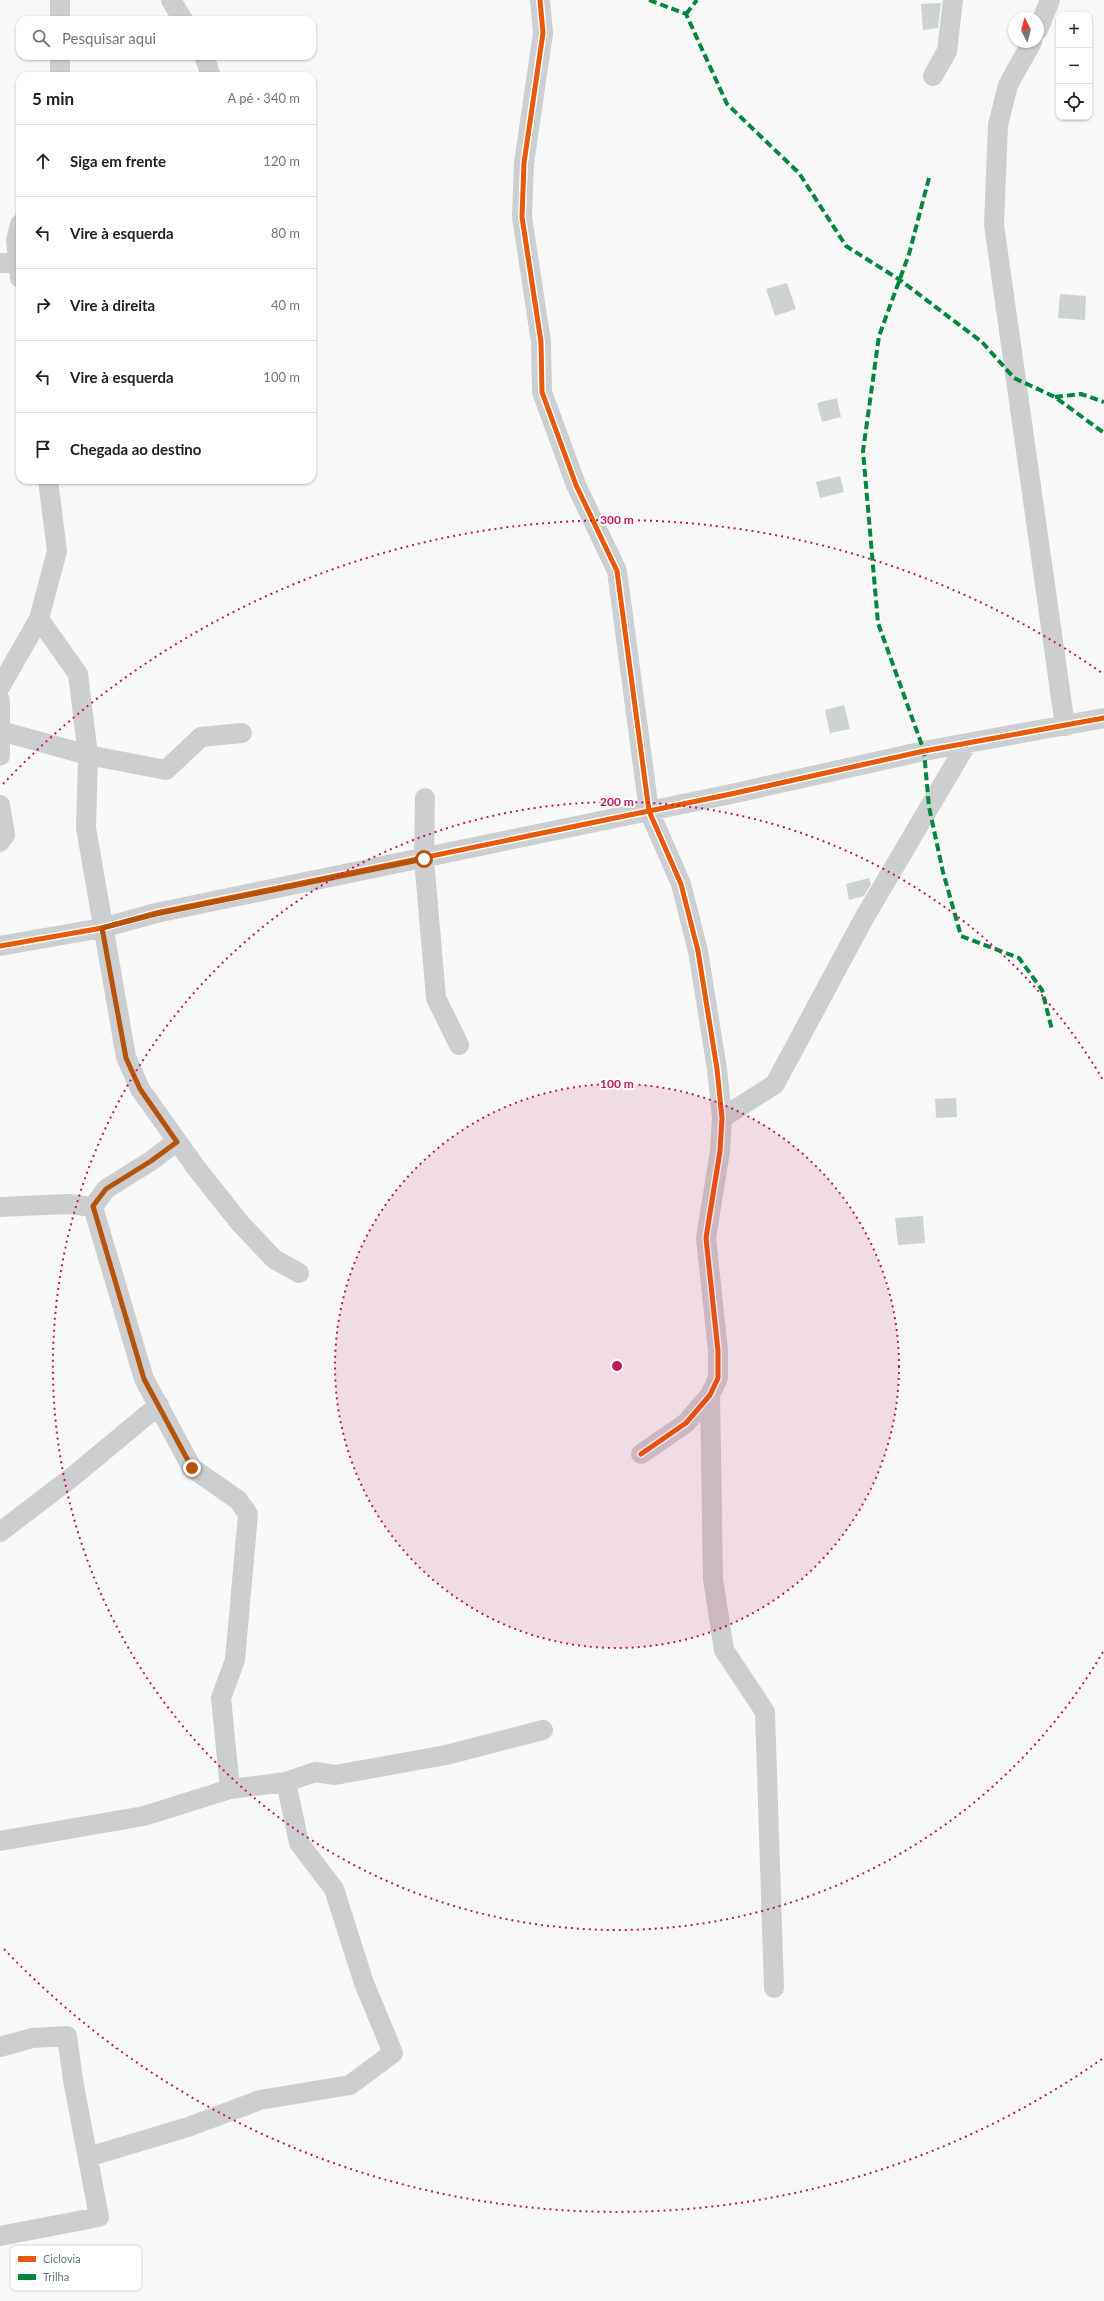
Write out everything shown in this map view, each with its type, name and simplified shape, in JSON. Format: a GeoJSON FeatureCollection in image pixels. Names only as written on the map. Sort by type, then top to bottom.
{"type":"FeatureCollection","features":[{"type":"Feature","properties":{"kind":"street"},"geometry":{"type":"LineString","coordinates":[[60,0],[60,16]]}},
{"type":"Feature","properties":{"kind":"street"},"geometry":{"type":"LineString","coordinates":[[171,0],[181,16]]}},
{"type":"Feature","properties":{"kind":"street"},"geometry":{"type":"LineString","coordinates":[[540,0],[543,33],[524,163],[522,217],[541,342],[542,392],[576,485],[617,572],[649,811],[681,884],[698,951],[717,1069],[722,1118],[720,1151],[706,1238],[718,1351],[718,1378],[710,1395],[686,1423],[641,1454]]}},
{"type":"Feature","properties":{"kind":"street"},"geometry":{"type":"LineString","coordinates":[[933,76],[948,51],[953,0]]}},
{"type":"Feature","properties":{"kind":"street"},"geometry":{"type":"LineString","coordinates":[[1044,15],[1050,0]]}},
{"type":"Feature","properties":{"kind":"street"},"geometry":{"type":"LineString","coordinates":[[1029,48],[1008,85],[998,125],[994,225],[1065,726]]}},
{"type":"Feature","properties":{"kind":"street"},"geometry":{"type":"LineString","coordinates":[[60,60],[60,72]]}},
{"type":"Feature","properties":{"kind":"street"},"geometry":{"type":"LineString","coordinates":[[205,60],[210,72]]}},
{"type":"Feature","properties":{"kind":"street"},"geometry":{"type":"LineString","coordinates":[[15,266],[16,241]]}},
{"type":"Feature","properties":{"kind":"street"},"geometry":{"type":"LineString","coordinates":[[0,687],[39,619],[57,551],[49,484]]}},
{"type":"Feature","properties":{"kind":"street"},"geometry":{"type":"LineString","coordinates":[[39,619],[78,674],[88,755],[86,828],[102,928],[126,1058],[140,1089],[177,1142],[240,1223],[274,1259],[299,1273]]}},
{"type":"Feature","properties":{"kind":"street"},"geometry":{"type":"LineString","coordinates":[[0,700],[0,756]]}},
{"type":"Feature","properties":{"kind":"street"},"geometry":{"type":"LineString","coordinates":[[0,943],[102,928],[156,914],[424,859],[924,751],[966,745],[1104,718]]}},
{"type":"Feature","properties":{"kind":"street"},"geometry":{"type":"LineString","coordinates":[[0,731],[88,755],[166,770],[201,737],[242,733]]}},
{"type":"Feature","properties":{"kind":"street"},"geometry":{"type":"LineString","coordinates":[[722,1118],[775,1084],[863,920],[966,745]]}},
{"type":"Feature","properties":{"kind":"street"},"geometry":{"type":"LineString","coordinates":[[425,798],[424,859],[436,998],[459,1045]]}},
{"type":"Feature","properties":{"kind":"street"},"geometry":{"type":"LineString","coordinates":[[0,805],[4,835],[0,842]]}},
{"type":"Feature","properties":{"kind":"street"},"geometry":{"type":"LineString","coordinates":[[93,1206],[106,1189],[151,1161],[177,1142]]}},
{"type":"Feature","properties":{"kind":"street"},"geometry":{"type":"LineString","coordinates":[[0,1207],[68,1204],[93,1206]]}},
{"type":"Feature","properties":{"kind":"street"},"geometry":{"type":"LineString","coordinates":[[93,1206],[144,1379],[192,1468],[238,1500],[248,1514],[235,1660],[221,1698],[230,1789]]}},
{"type":"Feature","properties":{"kind":"street"},"geometry":{"type":"LineString","coordinates":[[710,1395],[713,1579],[724,1650],[765,1712],[774,1988]]}},
{"type":"Feature","properties":{"kind":"street"},"geometry":{"type":"LineString","coordinates":[[0,1532],[72,1478],[159,1405]]}},
{"type":"Feature","properties":{"kind":"street"},"geometry":{"type":"LineString","coordinates":[[0,1841],[144,1816],[230,1789],[286,1782],[315,1772],[335,1775],[446,1755],[543,1730]]}},
{"type":"Feature","properties":{"kind":"street"},"geometry":{"type":"LineString","coordinates":[[88,2157],[188,2127],[260,2100],[350,2085],[392,2053],[364,1983],[334,1889],[299,1843],[286,1782]]}},
{"type":"Feature","properties":{"kind":"street"},"geometry":{"type":"LineString","coordinates":[[0,2047],[32,2038],[67,2036],[99,2217],[0,2236]]}},
{"type":"Feature","properties":{"kind":"building"},"geometry":{"type":"Polygon","coordinates":[[[941,3],[938,28],[923,30],[921,4],[941,3]]]}},
{"type":"Feature","properties":{"kind":"building"},"geometry":{"type":"Polygon","coordinates":[[[787,283],[796,309],[775,316],[766,289],[787,283]]]}},
{"type":"Feature","properties":{"kind":"building"},"geometry":{"type":"Polygon","coordinates":[[[1060,294],[1086,296],[1085,320],[1058,318],[1060,294]]]}},
{"type":"Feature","properties":{"kind":"building"},"geometry":{"type":"Polygon","coordinates":[[[837,398],[841,417],[822,422],[817,403],[837,398]]]}},
{"type":"Feature","properties":{"kind":"building"},"geometry":{"type":"Polygon","coordinates":[[[840,476],[844,492],[820,498],[816,482],[840,476]]]}},
{"type":"Feature","properties":{"kind":"building"},"geometry":{"type":"Polygon","coordinates":[[[844,705],[850,729],[830,733],[825,710],[844,705]]]}},
{"type":"Feature","properties":{"kind":"building"},"geometry":{"type":"Polygon","coordinates":[[[869,878],[871,884],[864,896],[849,900],[846,884],[869,878]]]}},
{"type":"Feature","properties":{"kind":"building"},"geometry":{"type":"Polygon","coordinates":[[[956,1098],[957,1117],[936,1118],[935,1099],[956,1098]]]}},
{"type":"Feature","properties":{"kind":"building"},"geometry":{"type":"Polygon","coordinates":[[[923,1216],[925,1243],[898,1245],[895,1218],[923,1216]]]}},
{"type":"Feature","properties":{"kind":"marked path"},"geometry":{"type":"LineString","coordinates":[[649,0],[686,14],[727,104],[799,173],[846,246],[900,280],[982,342],[1014,378],[1055,397],[1104,433]]}},
{"type":"Feature","properties":{"kind":"marked path"},"geometry":{"type":"LineString","coordinates":[[686,14],[697,0]]}},
{"type":"Feature","properties":{"kind":"marked path"},"geometry":{"type":"LineString","coordinates":[[929,178],[909,254],[879,336],[863,451],[878,623],[924,751],[929,807],[943,872],[961,936],[1019,958],[1042,990],[1052,1030]]}},
{"type":"Feature","properties":{"kind":"marked path"},"geometry":{"type":"LineString","coordinates":[[1055,397],[1081,394],[1104,402]]}},
{"type":"Feature","properties":{"kind":"cycle path"},"geometry":{"type":"LineString","coordinates":[[540,0],[543,33],[524,163],[522,217],[541,342],[542,392],[576,485],[617,571],[649,811],[681,884],[698,951],[717,1069],[722,1118],[720,1151],[706,1238],[718,1351],[718,1378],[710,1395],[686,1423],[641,1454]]}},
{"type":"Feature","properties":{"kind":"cycle path"},"geometry":{"type":"LineString","coordinates":[[0,946],[102,928],[156,913],[731,794],[924,751],[1104,718]]}},
{"type":"Feature","properties":{"kind":"route"},"geometry":{"type":"LineString","coordinates":[[192,1468],[144,1379],[93,1206],[106,1189],[151,1161],[177,1142],[140,1089],[126,1058],[102,928],[156,914],[424,859]]}}]}
